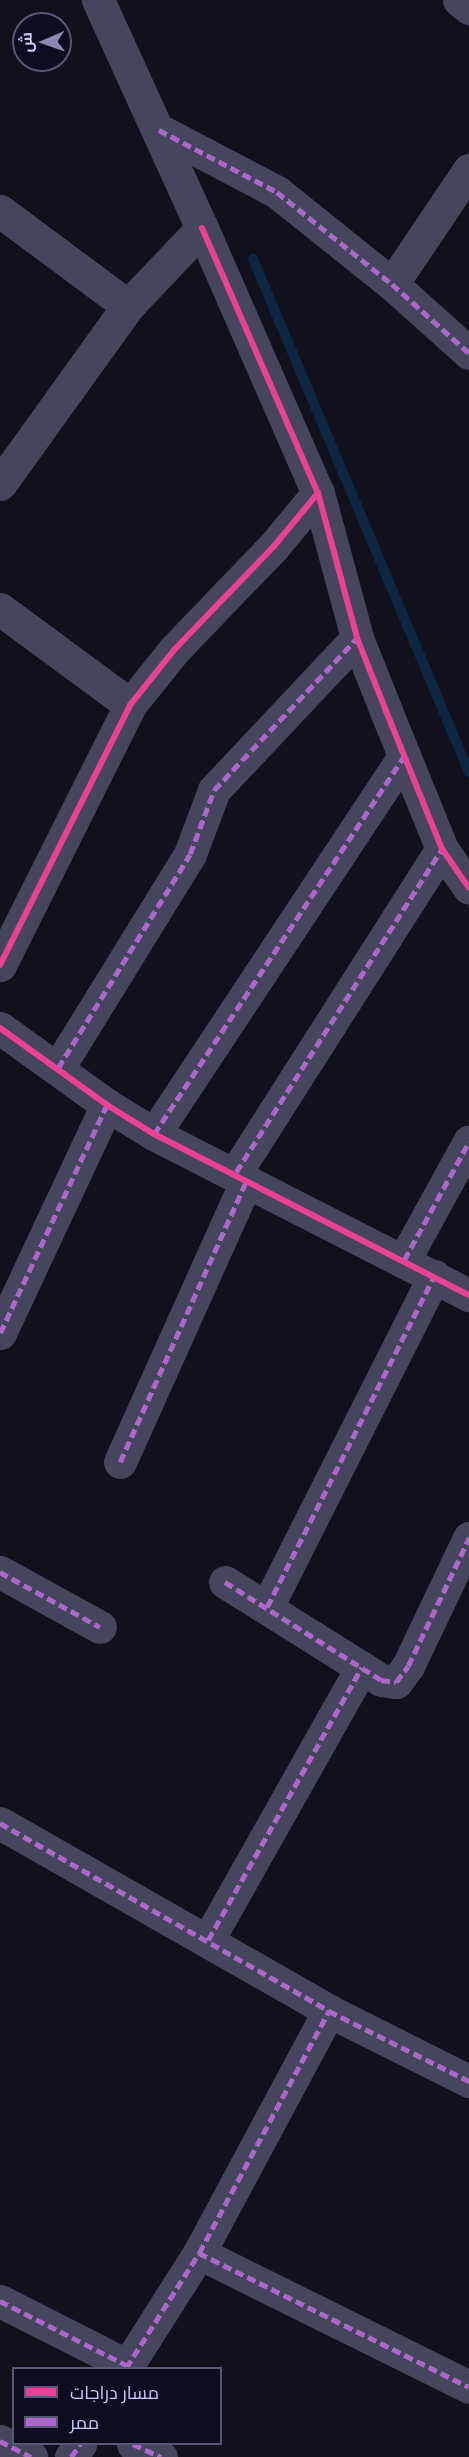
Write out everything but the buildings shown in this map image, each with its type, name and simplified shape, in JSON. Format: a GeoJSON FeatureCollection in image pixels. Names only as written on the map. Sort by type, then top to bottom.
{"type":"FeatureCollection","features":[{"type":"Feature","properties":{"kind":"street"},"geometry":{"type":"LineString","coordinates":[[98,0],[159,130],[318,493],[357,638],[442,849],[469,888]]}},
{"type":"Feature","properties":{"kind":"street"},"geometry":{"type":"LineString","coordinates":[[459,0],[469,8]]}},
{"type":"Feature","properties":{"kind":"street"},"geometry":{"type":"LineString","coordinates":[[159,130],[277,192],[392,284],[469,353]]}},
{"type":"Feature","properties":{"kind":"street"},"geometry":{"type":"LineString","coordinates":[[392,284],[469,170]]}},
{"type":"Feature","properties":{"kind":"street"},"geometry":{"type":"LineString","coordinates":[[0,211],[128,306]]}},
{"type":"Feature","properties":{"kind":"street"},"geometry":{"type":"LineString","coordinates":[[0,484],[128,306],[202,228]]}},
{"type":"Feature","properties":{"kind":"street"},"geometry":{"type":"LineString","coordinates":[[0,965],[130,705],[174,650],[274,546],[318,493]]}},
{"type":"Feature","properties":{"kind":"street"},"geometry":{"type":"LineString","coordinates":[[0,609],[130,705]]}},
{"type":"Feature","properties":{"kind":"street"},"geometry":{"type":"LineString","coordinates":[[58,1068],[190,854],[214,790],[357,638]]}},
{"type":"Feature","properties":{"kind":"street"},"geometry":{"type":"LineString","coordinates":[[154,1134],[404,756]]}},
{"type":"Feature","properties":{"kind":"street"},"geometry":{"type":"LineString","coordinates":[[120,1462],[242,1176],[442,849]]}},
{"type":"Feature","properties":{"kind":"street"},"geometry":{"type":"LineString","coordinates":[[0,1028],[107,1105],[154,1134],[242,1176],[469,1295]]}},
{"type":"Feature","properties":{"kind":"street"},"geometry":{"type":"LineString","coordinates":[[0,1333],[107,1105]]}},
{"type":"Feature","properties":{"kind":"street"},"geometry":{"type":"LineString","coordinates":[[404,1260],[469,1143]]}},
{"type":"Feature","properties":{"kind":"street"},"geometry":{"type":"LineString","coordinates":[[267,1607],[434,1276]]}},
{"type":"Feature","properties":{"kind":"street"},"geometry":{"type":"LineString","coordinates":[[225,1582],[388,1682],[401,1678],[469,1538]]}},
{"type":"Feature","properties":{"kind":"street"},"geometry":{"type":"LineString","coordinates":[[0,1572],[100,1627]]}},
{"type":"Feature","properties":{"kind":"street"},"geometry":{"type":"LineString","coordinates":[[208,1940],[362,1667]]}},
{"type":"Feature","properties":{"kind":"street"},"geometry":{"type":"LineString","coordinates":[[0,1822],[328,2011],[469,2081]]}},
{"type":"Feature","properties":{"kind":"street"},"geometry":{"type":"LineString","coordinates":[[0,2301],[127,2367],[200,2253],[328,2011]]}},
{"type":"Feature","properties":{"kind":"street"},"geometry":{"type":"LineString","coordinates":[[200,2253],[469,2387]]}},
{"type":"Feature","properties":{"kind":"street"},"geometry":{"type":"LineString","coordinates":[[0,2441],[31,2457]]}},
{"type":"Feature","properties":{"kind":"street"},"geometry":{"type":"LineString","coordinates":[[135,2445],[161,2457]]}},
{"type":"Feature","properties":{"kind":"waterway"},"geometry":{"type":"LineString","coordinates":[[253,259],[469,772]]}},
{"type":"Feature","properties":{"kind":"marked path"},"geometry":{"type":"LineString","coordinates":[[159,130],[277,192],[392,284],[469,353]]}},
{"type":"Feature","properties":{"kind":"marked path"},"geometry":{"type":"LineString","coordinates":[[58,1068],[190,854],[214,790],[357,638]]}},
{"type":"Feature","properties":{"kind":"marked path"},"geometry":{"type":"LineString","coordinates":[[154,1134],[404,756]]}},
{"type":"Feature","properties":{"kind":"marked path"},"geometry":{"type":"LineString","coordinates":[[236,1172],[442,849]]}},
{"type":"Feature","properties":{"kind":"marked path"},"geometry":{"type":"LineString","coordinates":[[0,1333],[107,1105]]}},
{"type":"Feature","properties":{"kind":"marked path"},"geometry":{"type":"LineString","coordinates":[[404,1260],[469,1142]]}},
{"type":"Feature","properties":{"kind":"marked path"},"geometry":{"type":"LineString","coordinates":[[120,1462],[247,1180]]}},
{"type":"Feature","properties":{"kind":"marked path"},"geometry":{"type":"LineString","coordinates":[[267,1607],[434,1276]]}},
{"type":"Feature","properties":{"kind":"marked path"},"geometry":{"type":"LineString","coordinates":[[225,1582],[381,1680],[396,1682],[408,1666],[469,1538]]}},
{"type":"Feature","properties":{"kind":"marked path"},"geometry":{"type":"LineString","coordinates":[[0,1572],[100,1627]]}},
{"type":"Feature","properties":{"kind":"marked path"},"geometry":{"type":"LineString","coordinates":[[208,1940],[362,1667]]}},
{"type":"Feature","properties":{"kind":"marked path"},"geometry":{"type":"LineString","coordinates":[[0,1823],[329,2011],[469,2081]]}},
{"type":"Feature","properties":{"kind":"marked path"},"geometry":{"type":"LineString","coordinates":[[127,2367],[199,2253],[329,2011]]}},
{"type":"Feature","properties":{"kind":"marked path"},"geometry":{"type":"LineString","coordinates":[[199,2253],[469,2387]]}},
{"type":"Feature","properties":{"kind":"marked path"},"geometry":{"type":"LineString","coordinates":[[0,2301],[128,2366]]}},
{"type":"Feature","properties":{"kind":"marked path"},"geometry":{"type":"LineString","coordinates":[[0,2441],[31,2457]]}},
{"type":"Feature","properties":{"kind":"marked path"},"geometry":{"type":"LineString","coordinates":[[71,2457],[79,2445]]}},
{"type":"Feature","properties":{"kind":"marked path"},"geometry":{"type":"LineString","coordinates":[[135,2445],[161,2457]]}},
{"type":"Feature","properties":{"kind":"cycle path"},"geometry":{"type":"LineString","coordinates":[[202,228],[318,493],[357,638],[386,711],[442,849],[469,888]]}},
{"type":"Feature","properties":{"kind":"cycle path"},"geometry":{"type":"LineString","coordinates":[[0,965],[130,705],[174,650],[274,546],[318,493]]}},
{"type":"Feature","properties":{"kind":"cycle path"},"geometry":{"type":"LineString","coordinates":[[0,1028],[107,1105],[154,1134],[469,1295]]}}]}
